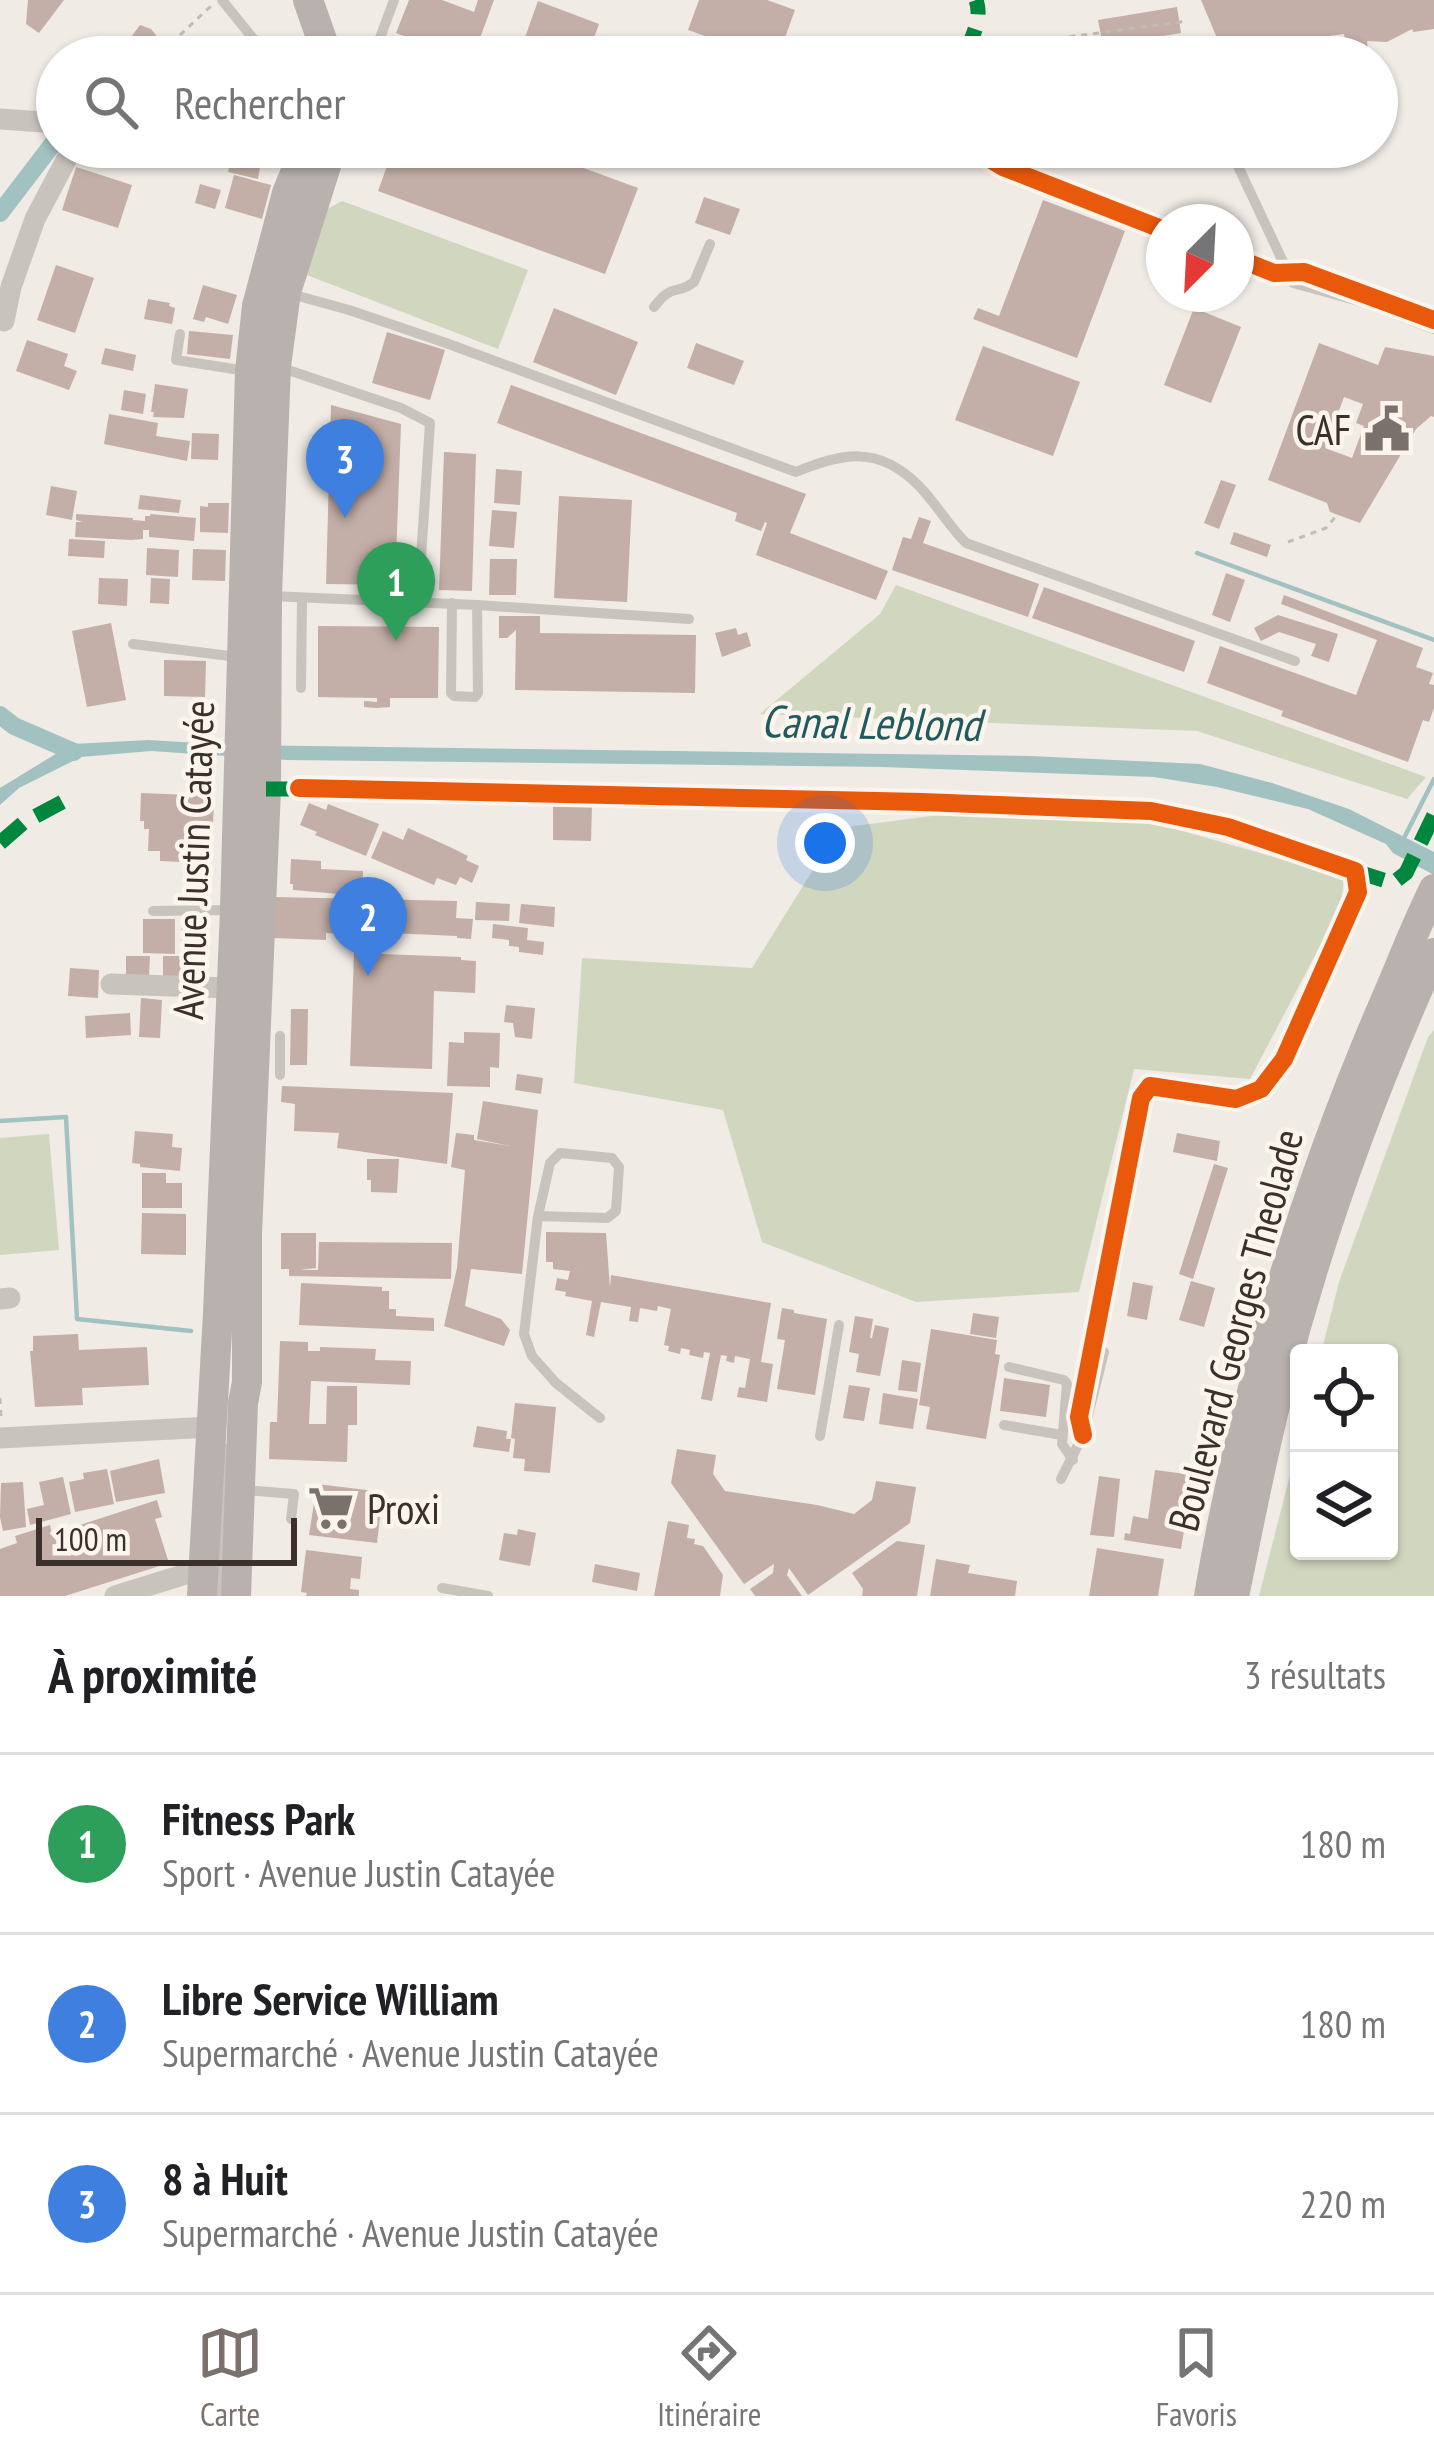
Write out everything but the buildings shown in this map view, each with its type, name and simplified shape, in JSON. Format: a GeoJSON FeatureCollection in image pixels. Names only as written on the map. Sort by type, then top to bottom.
{"type":"FeatureCollection","features":[{"type":"Feature","properties":{"kind":"main road"},"geometry":{"type":"LineString","coordinates":[[308,0],[321,36]]}},
{"type":"Feature","properties":{"kind":"main road","name":"Avenue Justin Catayée"},"geometry":{"type":"LineString","coordinates":[[219,1583],[239,1490],[247,1382],[254,730],[267,595],[263,369],[256,306],[287,193],[299,168]]}},
{"type":"Feature","properties":{"kind":"main road","name":"Avenue Justin Catayée"},"geometry":{"type":"LineString","coordinates":[[254,730],[242,657],[263,369],[316,168]]}},
{"type":"Feature","properties":{"kind":"main road","name":"Avenue Justin Catayée"},"geometry":{"type":"LineString","coordinates":[[219,1583],[218,1313],[231,988],[253,782]]}},
{"type":"Feature","properties":{"kind":"main road","name":"Boulevard Georges Theolade"},"geometry":{"type":"LineString","coordinates":[[1209,1596],[1252,1391],[1294,1240],[1349,1084],[1430,896]]}},
{"type":"Feature","properties":{"kind":"main road","name":"Boulevard Georges Theolade"},"geometry":{"type":"LineString","coordinates":[[1234,1596],[1281,1381],[1332,1209],[1362,1120],[1434,952]]}},
{"type":"Feature","properties":{"kind":"street"},"geometry":{"type":"LineString","coordinates":[[0,119],[36,122]]}},
{"type":"Feature","properties":{"kind":"street"},"geometry":{"type":"LineString","coordinates":[[4,321],[35,219],[63,168]]}},
{"type":"Feature","properties":{"kind":"street"},"geometry":{"type":"LineString","coordinates":[[111,984],[231,988]]}},
{"type":"Feature","properties":{"kind":"street"},"geometry":{"type":"LineString","coordinates":[[0,1438],[219,1427]]}},
{"type":"Feature","properties":{"kind":"street"},"geometry":{"type":"LineString","coordinates":[[115,1596],[219,1583]]}},
{"type":"Feature","properties":{"kind":"lane"},"geometry":{"type":"LineString","coordinates":[[381,36],[394,0]]}},
{"type":"Feature","properties":{"kind":"lane"},"geometry":{"type":"LineString","coordinates":[[217,2],[249,36]]}},
{"type":"Feature","properties":{"kind":"lane"},"geometry":{"type":"LineString","coordinates":[[301,197],[313,168]]}},
{"type":"Feature","properties":{"kind":"lane"},"geometry":{"type":"LineString","coordinates":[[1239,168],[1293,284],[1366,303],[1434,328]]}},
{"type":"Feature","properties":{"kind":"lane"},"geometry":{"type":"LineString","coordinates":[[254,730],[261,395],[272,294],[292,227]]}},
{"type":"Feature","properties":{"kind":"lane"},"geometry":{"type":"LineString","coordinates":[[654,308],[668,291],[691,286],[710,244]]}},
{"type":"Feature","properties":{"kind":"lane"},"geometry":{"type":"LineString","coordinates":[[286,292],[446,343],[796,472],[854,454],[889,463],[917,484],[966,543],[1295,662]]}},
{"type":"Feature","properties":{"kind":"lane"},"geometry":{"type":"LineString","coordinates":[[180,334],[176,360],[263,369],[401,408],[430,423],[418,602]]}},
{"type":"Feature","properties":{"kind":"lane"},"geometry":{"type":"LineString","coordinates":[[267,595],[689,619]]}},
{"type":"Feature","properties":{"kind":"lane"},"geometry":{"type":"LineString","coordinates":[[301,688],[302,598]]}},
{"type":"Feature","properties":{"kind":"lane"},"geometry":{"type":"LineString","coordinates":[[452,603],[452,693],[475,698],[477,605]]}},
{"type":"Feature","properties":{"kind":"lane"},"geometry":{"type":"LineString","coordinates":[[133,644],[242,657]]}},
{"type":"Feature","properties":{"kind":"lane"},"geometry":{"type":"LineString","coordinates":[[234,1270],[253,782]]}},
{"type":"Feature","properties":{"kind":"lane"},"geometry":{"type":"LineString","coordinates":[[153,911],[236,910]]}},
{"type":"Feature","properties":{"kind":"lane"},"geometry":{"type":"LineString","coordinates":[[280,1036],[280,1075]]}},
{"type":"Feature","properties":{"kind":"lane"},"geometry":{"type":"LineString","coordinates":[[538,1216],[607,1218],[616,1211],[619,1168],[612,1158],[560,1153],[550,1163],[538,1216],[524,1334],[532,1356],[556,1383],[600,1418]]}},
{"type":"Feature","properties":{"kind":"lane"},"geometry":{"type":"LineString","coordinates":[[820,1436],[839,1325]]}},
{"type":"Feature","properties":{"kind":"lane"},"geometry":{"type":"LineString","coordinates":[[1061,1479],[1083,1435],[1104,1352]]}},
{"type":"Feature","properties":{"kind":"lane"},"geometry":{"type":"LineString","coordinates":[[1010,1367],[1067,1384],[1062,1444],[1072,1460]]}},
{"type":"Feature","properties":{"kind":"lane"},"geometry":{"type":"LineString","coordinates":[[1004,1425],[1062,1435]]}},
{"type":"Feature","properties":{"kind":"lane"},"geometry":{"type":"LineString","coordinates":[[239,1490],[294,1495],[291,1519]]}},
{"type":"Feature","properties":{"kind":"lane"},"geometry":{"type":"LineString","coordinates":[[442,1588],[488,1596]]}},
{"type":"Feature","properties":{"kind":"path"},"geometry":{"type":"LineString","coordinates":[[180,35],[217,2]]}},
{"type":"Feature","properties":{"kind":"path"},"geometry":{"type":"LineString","coordinates":[[1077,36],[1188,20]]}},
{"type":"Feature","properties":{"kind":"path"},"geometry":{"type":"LineString","coordinates":[[1288,542],[1326,528],[1336,516]]}},
{"type":"Feature","properties":{"kind":"green space"},"geometry":{"type":"Polygon","coordinates":[[[342,201],[528,270],[498,349],[307,275],[327,209],[342,201]]]}},
{"type":"Feature","properties":{"kind":"green space"},"geometry":{"type":"Polygon","coordinates":[[[896,585],[1426,777],[1407,799],[1197,731],[760,714],[880,614],[896,585]]]}},
{"type":"Feature","properties":{"kind":"green space"},"geometry":{"type":"Polygon","coordinates":[[[970,811],[1154,823],[1344,877],[1341,906],[1250,1079],[1134,1069],[1079,1292],[916,1302],[762,1242],[723,1110],[574,1083],[582,958],[752,968],[839,828],[970,811]]]}},
{"type":"Feature","properties":{"kind":"green space"},"geometry":{"type":"Polygon","coordinates":[[[1434,1030],[1434,1596],[1259,1596],[1290,1475],[1290,1560],[1398,1560],[1398,1344],[1323,1344],[1339,1282],[1434,1030]]]}},
{"type":"Feature","properties":{"kind":"green space"},"geometry":{"type":"Polygon","coordinates":[[[49,1134],[59,1250],[0,1255],[0,1138],[49,1134]]]}},
{"type":"Feature","properties":{"kind":"water"},"geometry":{"type":"Polygon","coordinates":[[[149,740],[1030,756],[1200,764],[1349,809],[1434,852],[1434,875],[1393,853],[1386,844],[1308,809],[1154,777],[883,767],[287,760],[151,751],[81,757],[19,788],[0,805],[0,788],[72,744],[149,740]]]}},
{"type":"Feature","properties":{"kind":"waterway"},"geometry":{"type":"LineString","coordinates":[[0,213],[36,166]]}},
{"type":"Feature","properties":{"kind":"waterway"},"geometry":{"type":"LineString","coordinates":[[1197,553],[1434,640]]}},
{"type":"Feature","properties":{"kind":"waterway"},"geometry":{"type":"LineString","coordinates":[[0,715],[74,752]]}},
{"type":"Feature","properties":{"kind":"waterway"},"geometry":{"type":"LineString","coordinates":[[1404,838],[1434,779]]}},
{"type":"Feature","properties":{"kind":"waterway"},"geometry":{"type":"LineString","coordinates":[[0,1121],[66,1117],[77,1319],[191,1331]]}},
{"type":"Feature","properties":{"kind":"marked path"},"geometry":{"type":"LineString","coordinates":[[972,36],[976,0]]}},
{"type":"Feature","properties":{"kind":"marked path"},"geometry":{"type":"LineString","coordinates":[[266,789],[309,789]]}},
{"type":"Feature","properties":{"kind":"marked path"},"geometry":{"type":"LineString","coordinates":[[0,843],[23,823],[66,800]]}},
{"type":"Feature","properties":{"kind":"marked path"},"geometry":{"type":"LineString","coordinates":[[1355,871],[1393,883],[1406,873],[1434,815]]}},
{"type":"Feature","properties":{"kind":"cycle path"},"geometry":{"type":"LineString","coordinates":[[1006,168],[1146,223]]}},
{"type":"Feature","properties":{"kind":"cycle path"},"geometry":{"type":"LineString","coordinates":[[1254,265],[1274,273],[1304,272],[1434,320]]}},
{"type":"Feature","properties":{"kind":"cycle path"},"geometry":{"type":"LineString","coordinates":[[299,788],[1151,811],[1228,827],[1355,871],[1358,892],[1284,1059],[1261,1089],[1236,1099],[1150,1086],[1141,1098],[1079,1417],[1083,1435]]}},
{"type":"Feature","properties":{"kind":"place","name":"CAF"},"geometry":{"type":"Point","coordinates":[1387,429]}},
{"type":"Feature","properties":{"kind":"place","name":"8 à Huit"},"geometry":{"type":"Point","coordinates":[345,518]}},
{"type":"Feature","properties":{"kind":"place","name":"Fitness Park"},"geometry":{"type":"Point","coordinates":[396,641]}},
{"type":"Feature","properties":{"kind":"place","name":"Libre Service William"},"geometry":{"type":"Point","coordinates":[368,976]}},
{"type":"Feature","properties":{"kind":"place","name":"Proxi"},"geometry":{"type":"Point","coordinates":[331,1508]}},
{"type":"Feature","properties":{"kind":"water label","name":"Canal Leblond"},"geometry":{"type":"Point","coordinates":[871,722]}}]}
